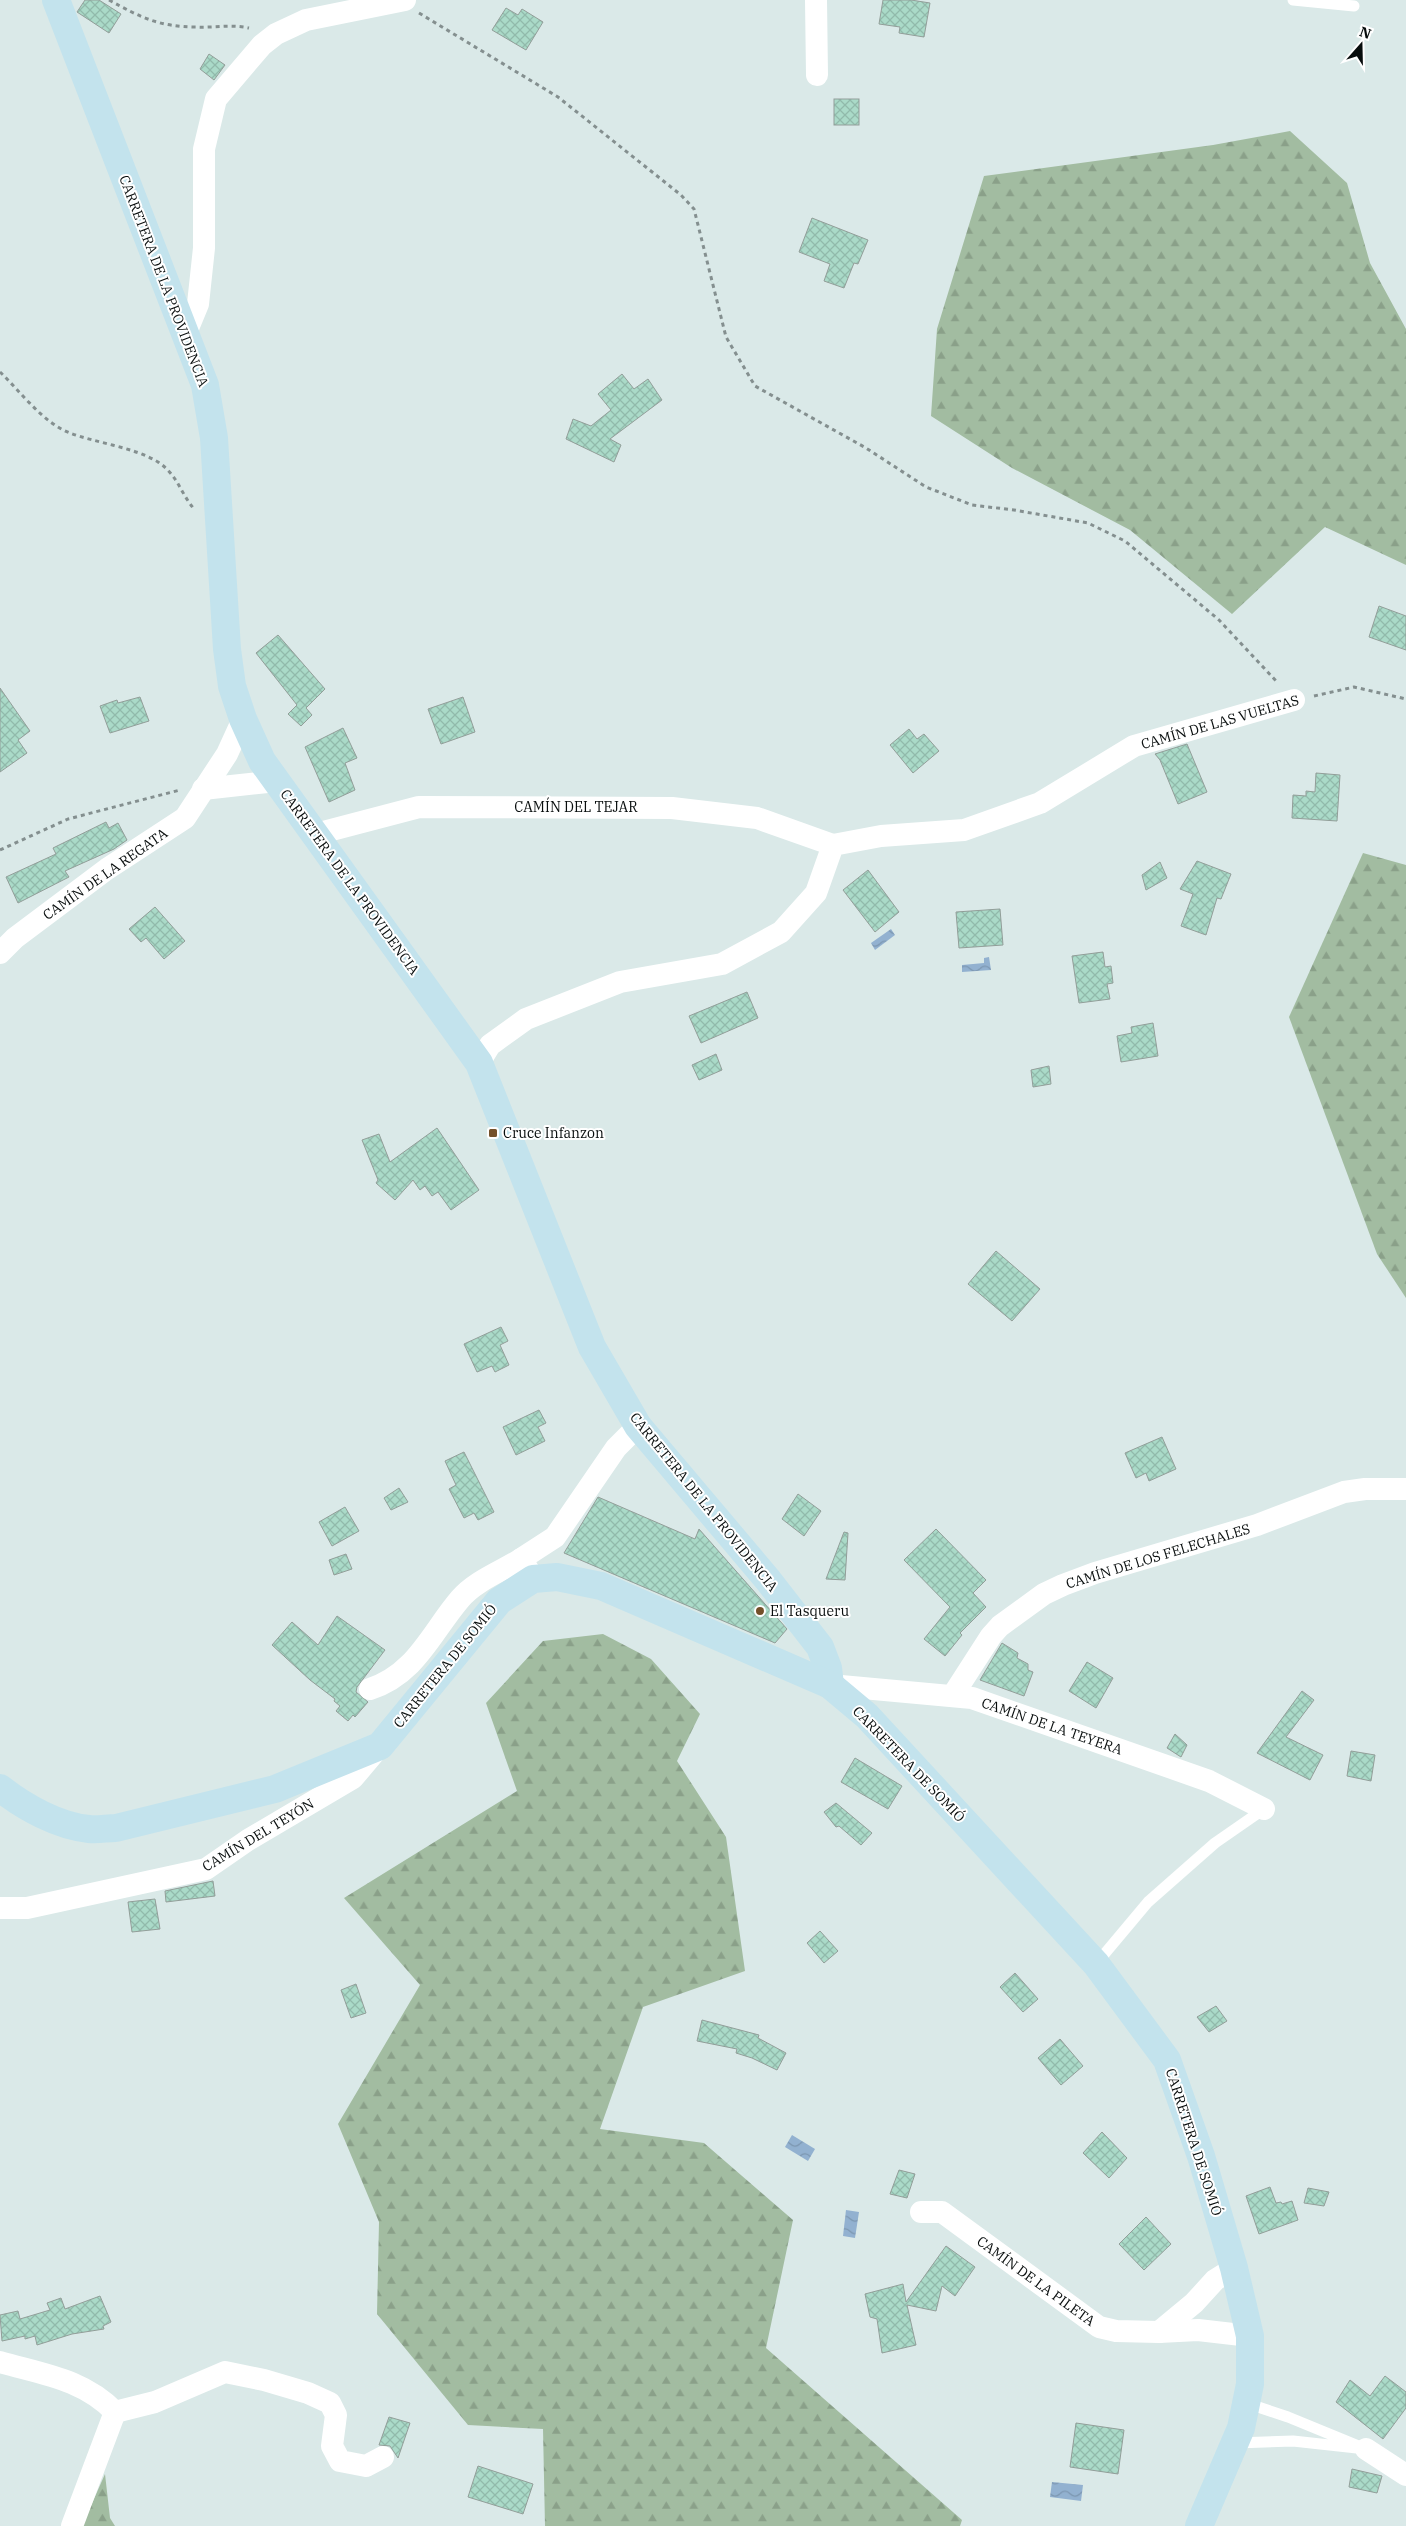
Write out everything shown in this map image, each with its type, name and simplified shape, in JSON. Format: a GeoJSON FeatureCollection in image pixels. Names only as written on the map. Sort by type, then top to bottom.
{"type":"FeatureCollection","features":[{"type":"Feature","properties":{"kind":"street","name":"CARRETERA DE LA PROVIDENCIA"},"geometry":{"type":"LineString","coordinates":[[56,0],[205,385],[214,438],[227,649],[232,686],[243,720],[262,761],[479,1063],[592,1347],[638,1426],[768,1580],[820,1647],[828,1668],[830,1685]]}},
{"type":"Feature","properties":{"kind":"street"},"geometry":{"type":"LineString","coordinates":[[816,0],[817,75]]}},
{"type":"Feature","properties":{"kind":"street"},"geometry":{"type":"LineString","coordinates":[[186,333],[198,304],[204,248],[204,149],[216,99],[262,45],[276,34],[306,20],[409,3]]}},
{"type":"Feature","properties":{"kind":"street","name":"CAMÍN DE LAS VUELTAS"},"geometry":{"type":"LineString","coordinates":[[833,845],[881,836],[964,830],[1040,802],[1134,746],[1294,700]]}},
{"type":"Feature","properties":{"kind":"street","name":"CAMÍN DE LA REGATA"},"geometry":{"type":"LineString","coordinates":[[0,953],[16,938],[107,869],[185,818],[226,754],[243,720]]}},
{"type":"Feature","properties":{"kind":"street"},"geometry":{"type":"LineString","coordinates":[[226,754],[232,772],[243,786]]}},
{"type":"Feature","properties":{"kind":"street"},"geometry":{"type":"LineString","coordinates":[[203,789],[277,781]]}},
{"type":"Feature","properties":{"kind":"street","name":"CAMÍN DEL TEJAR"},"geometry":{"type":"LineString","coordinates":[[316,834],[419,807],[672,808],[757,818],[833,845]]}},
{"type":"Feature","properties":{"kind":"street"},"geometry":{"type":"LineString","coordinates":[[479,1063],[490,1045],[526,1019],[620,982],[722,964],[781,932],[816,893],[833,845]]}},
{"type":"Feature","properties":{"kind":"street"},"geometry":{"type":"LineString","coordinates":[[370,1689],[388,1683],[404,1672],[461,1597],[527,1569],[555,1537],[616,1448],[638,1426]]}},
{"type":"Feature","properties":{"kind":"street","name":"CAMÍN DE LOS FELECHALES"},"geometry":{"type":"LineString","coordinates":[[953,1695],[991,1636],[1000,1626],[1044,1594],[1062,1585],[1095,1573],[1257,1525],[1344,1492],[1365,1489],[1406,1489]]}},
{"type":"Feature","properties":{"kind":"street","name":"CARRETERA DE SOMIÓ"},"geometry":{"type":"LineString","coordinates":[[0,1788],[15,1800],[65,1824],[89,1829],[116,1828],[275,1790],[380,1746],[527,1569],[600,1586],[830,1685],[866,1716],[1096,1964],[1167,2060],[1201,2156],[1234,2268],[1250,2336],[1250,2384],[1241,2428],[1199,2526]]}},
{"type":"Feature","properties":{"kind":"street","name":"CAMÍN DE LA TEYERA"},"geometry":{"type":"LineString","coordinates":[[830,1685],[889,1692],[953,1695],[986,1702],[1209,1781],[1264,1809]]}},
{"type":"Feature","properties":{"kind":"street","name":"CAMÍN DEL TEYÓN"},"geometry":{"type":"LineString","coordinates":[[0,1908],[26,1908],[206,1869],[248,1840],[353,1778],[380,1746]]}},
{"type":"Feature","properties":{"kind":"street","name":"CAMÍN DE LA PILETA"},"geometry":{"type":"LineString","coordinates":[[920,2212],[942,2212],[1099,2327],[1116,2331],[1159,2332],[1198,2330],[1250,2336]]}},
{"type":"Feature","properties":{"kind":"street"},"geometry":{"type":"LineString","coordinates":[[1159,2332],[1194,2303],[1215,2280],[1234,2268]]}},
{"type":"Feature","properties":{"kind":"street"},"geometry":{"type":"LineString","coordinates":[[0,2362],[79,2384],[105,2402],[115,2412]]}},
{"type":"Feature","properties":{"kind":"street"},"geometry":{"type":"LineString","coordinates":[[115,2412],[155,2402],[225,2372],[273,2383],[330,2403],[336,2415],[332,2446],[340,2460],[366,2466],[383,2457]]}},
{"type":"Feature","properties":{"kind":"street"},"geometry":{"type":"LineString","coordinates":[[72,2526],[115,2412]]}},
{"type":"Feature","properties":{"kind":"street"},"geometry":{"type":"LineString","coordinates":[[1366,2449],[1406,2475]]}},
{"type":"Feature","properties":{"kind":"lane"},"geometry":{"type":"LineString","coordinates":[[1293,0],[1354,6]]}},
{"type":"Feature","properties":{"kind":"lane"},"geometry":{"type":"LineString","coordinates":[[1096,1964],[1148,1902],[1215,1843],[1264,1809]]}},
{"type":"Feature","properties":{"kind":"lane"},"geometry":{"type":"LineString","coordinates":[[1246,2404],[1288,2417],[1366,2449]]}},
{"type":"Feature","properties":{"kind":"lane"},"geometry":{"type":"LineString","coordinates":[[1234,2443],[1293,2441],[1366,2449]]}},
{"type":"Feature","properties":{"kind":"path"},"geometry":{"type":"LineString","coordinates":[[109,0],[161,25],[196,28],[238,26],[276,34]]}},
{"type":"Feature","properties":{"kind":"path"},"geometry":{"type":"LineString","coordinates":[[409,3],[425,18],[558,97],[681,195],[694,209],[726,338],[755,386],[866,448],[926,487],[972,505],[1088,523],[1124,541],[1219,620],[1294,700]]}},
{"type":"Feature","properties":{"kind":"path"},"geometry":{"type":"LineString","coordinates":[[0,372],[38,410],[68,432],[157,461],[177,478],[189,503],[199,515],[220,522]]}},
{"type":"Feature","properties":{"kind":"path","name":"CAMÍN DE LAS VUELTAS"},"geometry":{"type":"LineString","coordinates":[[1294,700],[1354,687],[1406,699]]}},
{"type":"Feature","properties":{"kind":"path"},"geometry":{"type":"LineString","coordinates":[[0,850],[68,819],[173,790],[203,789]]}},
{"type":"Feature","properties":{"kind":"green space"},"geometry":{"type":"Polygon","coordinates":[[[1290,131],[1347,183],[1370,263],[1406,329],[1406,565],[1325,527],[1232,614],[1130,530],[1012,468],[931,416],[937,329],[984,176],[1213,145],[1290,131]]]}},
{"type":"Feature","properties":{"kind":"green space"},"geometry":{"type":"Polygon","coordinates":[[[1363,853],[1406,865],[1406,1298],[1377,1254],[1289,1017],[1363,853]]]}},
{"type":"Feature","properties":{"kind":"green space"},"geometry":{"type":"Polygon","coordinates":[[[603,1634],[651,1659],[700,1714],[677,1761],[726,1837],[745,1971],[643,2007],[600,2129],[704,2143],[793,2220],[766,2348],[962,2520],[960,2526],[545,2526],[543,2429],[468,2425],[377,2314],[379,2222],[338,2124],[420,1985],[344,1898],[517,1791],[486,1703],[543,1641],[603,1634]]]}},
{"type":"Feature","properties":{"kind":"green space"},"geometry":{"type":"Polygon","coordinates":[[[105,2474],[110,2518],[115,2526],[82,2526],[105,2474]]]}},
{"type":"Feature","properties":{"kind":"water"},"geometry":{"type":"Polygon","coordinates":[[[891,929],[895,935],[875,950],[871,943],[891,929]]]}},
{"type":"Feature","properties":{"kind":"water"},"geometry":{"type":"Polygon","coordinates":[[[989,957],[991,970],[962,972],[962,965],[984,963],[984,958],[989,957]]]}},
{"type":"Feature","properties":{"kind":"water"},"geometry":{"type":"Polygon","coordinates":[[[792,2135],[815,2149],[808,2161],[785,2147],[792,2135]]]}},
{"type":"Feature","properties":{"kind":"water"},"geometry":{"type":"Polygon","coordinates":[[[846,2210],[859,2212],[855,2238],[843,2236],[846,2210]]]}},
{"type":"Feature","properties":{"kind":"water"},"geometry":{"type":"Polygon","coordinates":[[[1052,2482],[1083,2485],[1081,2501],[1050,2497],[1052,2482]]]}},
{"type":"Feature","properties":{"kind":"building"},"geometry":{"type":"Polygon","coordinates":[[[85,0],[99,0],[121,14],[109,33],[77,12],[85,0]]]}},
{"type":"Feature","properties":{"kind":"building"},"geometry":{"type":"Polygon","coordinates":[[[883,0],[911,0],[930,3],[924,37],[899,33],[900,27],[879,24],[883,0]]]}},
{"type":"Feature","properties":{"kind":"building"},"geometry":{"type":"Polygon","coordinates":[[[506,8],[518,15],[522,9],[543,22],[526,50],[492,30],[506,8]]]}},
{"type":"Feature","properties":{"kind":"building"},"geometry":{"type":"Polygon","coordinates":[[[209,54],[225,65],[214,80],[200,69],[209,54]]]}},
{"type":"Feature","properties":{"kind":"building"},"geometry":{"type":"Polygon","coordinates":[[[834,99],[859,99],[859,125],[834,125],[834,99]]]}},
{"type":"Feature","properties":{"kind":"building"},"geometry":{"type":"Polygon","coordinates":[[[812,218],[868,240],[858,264],[854,263],[844,288],[824,281],[830,264],[799,252],[812,218]]]}},
{"type":"Feature","properties":{"kind":"building"},"geometry":{"type":"Polygon","coordinates":[[[622,374],[634,389],[648,379],[662,400],[610,439],[621,445],[614,462],[566,439],[573,419],[591,426],[611,410],[598,394],[622,374]]]}},
{"type":"Feature","properties":{"kind":"building"},"geometry":{"type":"Polygon","coordinates":[[[1379,606],[1406,616],[1406,650],[1369,637],[1379,606]]]}},
{"type":"Feature","properties":{"kind":"building"},"geometry":{"type":"Polygon","coordinates":[[[278,635],[325,689],[306,708],[312,715],[301,726],[288,714],[297,705],[256,653],[278,635]]]}},
{"type":"Feature","properties":{"kind":"building"},"geometry":{"type":"Polygon","coordinates":[[[0,688],[30,731],[18,740],[27,753],[0,772],[0,688]]]}},
{"type":"Feature","properties":{"kind":"building"},"geometry":{"type":"Polygon","coordinates":[[[140,697],[149,721],[110,733],[100,706],[117,700],[118,703],[140,697]]]}},
{"type":"Feature","properties":{"kind":"building"},"geometry":{"type":"Polygon","coordinates":[[[463,697],[475,732],[441,744],[428,709],[463,697]]]}},
{"type":"Feature","properties":{"kind":"building"},"geometry":{"type":"Polygon","coordinates":[[[343,728],[357,758],[345,763],[355,790],[329,802],[305,747],[343,728]]]}},
{"type":"Feature","properties":{"kind":"building"},"geometry":{"type":"Polygon","coordinates":[[[909,729],[917,739],[924,734],[939,751],[913,773],[890,745],[909,729]]]}},
{"type":"Feature","properties":{"kind":"building"},"geometry":{"type":"Polygon","coordinates":[[[1187,744],[1207,792],[1178,804],[1160,760],[1155,754],[1187,744]]]}},
{"type":"Feature","properties":{"kind":"building"},"geometry":{"type":"Polygon","coordinates":[[[1316,773],[1340,775],[1337,821],[1292,818],[1293,795],[1306,796],[1306,791],[1315,792],[1316,773]]]}},
{"type":"Feature","properties":{"kind":"building"},"geometry":{"type":"Polygon","coordinates":[[[106,822],[109,828],[118,823],[127,840],[114,849],[65,871],[69,877],[18,903],[6,877],[56,854],[53,848],[106,822]]]}},
{"type":"Feature","properties":{"kind":"building"},"geometry":{"type":"Polygon","coordinates":[[[1197,861],[1231,874],[1221,899],[1217,898],[1206,935],[1181,926],[1193,894],[1180,889],[1197,861]]]}},
{"type":"Feature","properties":{"kind":"building"},"geometry":{"type":"Polygon","coordinates":[[[1160,862],[1167,878],[1146,890],[1142,875],[1160,862]]]}},
{"type":"Feature","properties":{"kind":"building"},"geometry":{"type":"Polygon","coordinates":[[[868,870],[899,912],[875,932],[843,890],[868,870]]]}},
{"type":"Feature","properties":{"kind":"building"},"geometry":{"type":"Polygon","coordinates":[[[155,907],[185,941],[164,959],[146,938],[141,942],[129,929],[155,907]]]}},
{"type":"Feature","properties":{"kind":"building"},"geometry":{"type":"Polygon","coordinates":[[[1000,909],[1003,945],[959,948],[956,912],[1000,909]]]}},
{"type":"Feature","properties":{"kind":"building"},"geometry":{"type":"Polygon","coordinates":[[[1103,952],[1105,967],[1111,966],[1113,983],[1107,984],[1110,999],[1079,1003],[1072,956],[1103,952]]]}},
{"type":"Feature","properties":{"kind":"building"},"geometry":{"type":"Polygon","coordinates":[[[747,992],[758,1018],[701,1043],[689,1016],[747,992]]]}},
{"type":"Feature","properties":{"kind":"building"},"geometry":{"type":"Polygon","coordinates":[[[1153,1023],[1158,1056],[1121,1062],[1117,1036],[1132,1033],[1131,1027],[1153,1023]]]}},
{"type":"Feature","properties":{"kind":"building"},"geometry":{"type":"Polygon","coordinates":[[[716,1054],[722,1070],[699,1080],[692,1065],[716,1054]]]}},
{"type":"Feature","properties":{"kind":"building"},"geometry":{"type":"Polygon","coordinates":[[[1049,1066],[1051,1084],[1033,1087],[1031,1070],[1049,1066]]]}},
{"type":"Feature","properties":{"kind":"building"},"geometry":{"type":"Polygon","coordinates":[[[437,1128],[479,1190],[451,1210],[438,1192],[432,1196],[425,1186],[420,1190],[413,1180],[395,1200],[376,1183],[378,1180],[362,1140],[379,1134],[390,1162],[437,1128]]]}},
{"type":"Feature","properties":{"kind":"building"},"geometry":{"type":"Polygon","coordinates":[[[996,1251],[1040,1289],[1012,1321],[968,1284],[996,1251]]]}},
{"type":"Feature","properties":{"kind":"building"},"geometry":{"type":"Polygon","coordinates":[[[501,1327],[508,1341],[500,1345],[509,1365],[495,1372],[492,1366],[477,1372],[464,1344],[501,1327]]]}},
{"type":"Feature","properties":{"kind":"building"},"geometry":{"type":"Polygon","coordinates":[[[539,1410],[546,1423],[538,1427],[545,1441],[516,1455],[503,1427],[539,1410]]]}},
{"type":"Feature","properties":{"kind":"building"},"geometry":{"type":"Polygon","coordinates":[[[1162,1437],[1176,1469],[1149,1481],[1146,1473],[1136,1478],[1125,1453],[1162,1437]]]}},
{"type":"Feature","properties":{"kind":"building"},"geometry":{"type":"Polygon","coordinates":[[[464,1452],[494,1512],[478,1520],[474,1513],[464,1518],[449,1489],[456,1485],[445,1461],[464,1452]]]}},
{"type":"Feature","properties":{"kind":"building"},"geometry":{"type":"Polygon","coordinates":[[[399,1488],[408,1502],[391,1510],[384,1498],[399,1488]]]}},
{"type":"Feature","properties":{"kind":"building"},"geometry":{"type":"Polygon","coordinates":[[[798,1494],[821,1511],[804,1536],[782,1519],[798,1494]]]}},
{"type":"Feature","properties":{"kind":"building"},"geometry":{"type":"Polygon","coordinates":[[[598,1497],[695,1539],[699,1529],[787,1629],[775,1643],[564,1553],[598,1497]]]}},
{"type":"Feature","properties":{"kind":"building"},"geometry":{"type":"Polygon","coordinates":[[[345,1507],[359,1531],[332,1546],[319,1522],[345,1507]]]}},
{"type":"Feature","properties":{"kind":"building"},"geometry":{"type":"Polygon","coordinates":[[[936,1529],[986,1580],[973,1593],[986,1607],[960,1633],[962,1635],[945,1656],[924,1639],[950,1607],[904,1560],[936,1529]]]}},
{"type":"Feature","properties":{"kind":"building"},"geometry":{"type":"Polygon","coordinates":[[[844,1532],[848,1533],[845,1580],[826,1579],[844,1532]]]}},
{"type":"Feature","properties":{"kind":"building"},"geometry":{"type":"Polygon","coordinates":[[[346,1554],[352,1569],[334,1575],[329,1560],[346,1554]]]}},
{"type":"Feature","properties":{"kind":"building"},"geometry":{"type":"Polygon","coordinates":[[[337,1616],[385,1650],[357,1687],[356,1692],[368,1702],[355,1717],[353,1715],[348,1721],[336,1711],[340,1706],[334,1701],[335,1699],[310,1680],[272,1645],[292,1622],[318,1645],[337,1616]]]}},
{"type":"Feature","properties":{"kind":"building"},"geometry":{"type":"Polygon","coordinates":[[[1002,1643],[1018,1653],[1017,1658],[1028,1664],[1028,1670],[1033,1672],[1024,1696],[980,1680],[1002,1643]]]}},
{"type":"Feature","properties":{"kind":"building"},"geometry":{"type":"Polygon","coordinates":[[[1087,1662],[1113,1678],[1096,1708],[1069,1691],[1087,1662]]]}},
{"type":"Feature","properties":{"kind":"building"},"geometry":{"type":"Polygon","coordinates":[[[1302,1691],[1314,1700],[1286,1737],[1323,1755],[1310,1780],[1257,1753],[1302,1691]]]}},
{"type":"Feature","properties":{"kind":"building"},"geometry":{"type":"Polygon","coordinates":[[[1175,1734],[1187,1745],[1181,1757],[1167,1748],[1175,1734]]]}},
{"type":"Feature","properties":{"kind":"building"},"geometry":{"type":"Polygon","coordinates":[[[1351,1751],[1375,1755],[1371,1781],[1347,1776],[1351,1751]]]}},
{"type":"Feature","properties":{"kind":"building"},"geometry":{"type":"Polygon","coordinates":[[[855,1758],[902,1786],[888,1809],[841,1782],[855,1758]]]}},
{"type":"Feature","properties":{"kind":"building"},"geometry":{"type":"Polygon","coordinates":[[[836,1803],[872,1833],[861,1845],[839,1826],[836,1827],[824,1812],[836,1803]]]}},
{"type":"Feature","properties":{"kind":"building"},"geometry":{"type":"Polygon","coordinates":[[[213,1881],[215,1896],[166,1902],[165,1891],[213,1881]]]}},
{"type":"Feature","properties":{"kind":"building"},"geometry":{"type":"Polygon","coordinates":[[[155,1899],[160,1929],[132,1932],[128,1902],[155,1899]]]}},
{"type":"Feature","properties":{"kind":"building"},"geometry":{"type":"Polygon","coordinates":[[[820,1931],[838,1951],[824,1963],[807,1943],[820,1931]]]}},
{"type":"Feature","properties":{"kind":"building"},"geometry":{"type":"Polygon","coordinates":[[[1015,1973],[1038,1999],[1023,2012],[1000,1987],[1015,1973]]]}},
{"type":"Feature","properties":{"kind":"building"},"geometry":{"type":"Polygon","coordinates":[[[356,1984],[366,2013],[351,2018],[341,1990],[356,1984]]]}},
{"type":"Feature","properties":{"kind":"building"},"geometry":{"type":"Polygon","coordinates":[[[1216,2006],[1227,2021],[1209,2032],[1197,2017],[1216,2006]]]}},
{"type":"Feature","properties":{"kind":"building"},"geometry":{"type":"Polygon","coordinates":[[[702,2020],[759,2035],[758,2038],[786,2053],[777,2070],[752,2058],[736,2053],[737,2049],[697,2041],[702,2020]]]}},
{"type":"Feature","properties":{"kind":"building"},"geometry":{"type":"Polygon","coordinates":[[[1060,2039],[1083,2066],[1061,2085],[1038,2058],[1060,2039]]]}},
{"type":"Feature","properties":{"kind":"building"},"geometry":{"type":"Polygon","coordinates":[[[1102,2132],[1127,2158],[1109,2178],[1083,2153],[1102,2132]]]}},
{"type":"Feature","properties":{"kind":"building"},"geometry":{"type":"Polygon","coordinates":[[[899,2170],[915,2174],[907,2198],[890,2194],[899,2170]]]}},
{"type":"Feature","properties":{"kind":"building"},"geometry":{"type":"Polygon","coordinates":[[[1270,2187],[1276,2203],[1281,2202],[1282,2204],[1292,2201],[1298,2220],[1259,2234],[1246,2196],[1270,2187]]]}},
{"type":"Feature","properties":{"kind":"building"},"geometry":{"type":"Polygon","coordinates":[[[1308,2188],[1329,2192],[1324,2206],[1304,2203],[1308,2188]]]}},
{"type":"Feature","properties":{"kind":"building"},"geometry":{"type":"Polygon","coordinates":[[[1146,2217],[1171,2244],[1144,2270],[1119,2244],[1146,2217]]]}},
{"type":"Feature","properties":{"kind":"building"},"geometry":{"type":"Polygon","coordinates":[[[946,2246],[975,2267],[955,2296],[942,2286],[936,2311],[907,2305],[916,2345],[882,2353],[877,2319],[870,2317],[865,2294],[903,2284],[906,2302],[946,2246]]]}},
{"type":"Feature","properties":{"kind":"building"},"geometry":{"type":"Polygon","coordinates":[[[100,2296],[111,2322],[103,2326],[104,2329],[72,2334],[37,2345],[35,2336],[2,2341],[0,2315],[18,2311],[20,2319],[50,2310],[47,2303],[61,2298],[65,2309],[100,2296]]]}},
{"type":"Feature","properties":{"kind":"building"},"geometry":{"type":"Polygon","coordinates":[[[1385,2376],[1406,2392],[1406,2408],[1383,2439],[1336,2402],[1350,2380],[1370,2396],[1385,2376]]]}},
{"type":"Feature","properties":{"kind":"building"},"geometry":{"type":"Polygon","coordinates":[[[389,2417],[410,2423],[398,2458],[390,2446],[379,2445],[389,2417]]]}},
{"type":"Feature","properties":{"kind":"building"},"geometry":{"type":"Polygon","coordinates":[[[1076,2423],[1124,2430],[1118,2474],[1070,2467],[1076,2423]]]}},
{"type":"Feature","properties":{"kind":"building"},"geometry":{"type":"Polygon","coordinates":[[[478,2466],[533,2484],[523,2514],[468,2497],[478,2466]]]}},
{"type":"Feature","properties":{"kind":"building"},"geometry":{"type":"Polygon","coordinates":[[[1352,2469],[1382,2476],[1377,2493],[1349,2487],[1352,2469]]]}},
{"type":"Feature","properties":{"kind":"place","name":"Cruce Infanzon"},"geometry":{"type":"Point","coordinates":[493,1133]}},
{"type":"Feature","properties":{"kind":"place","name":"El Tasqueru"},"geometry":{"type":"Point","coordinates":[760,1611]}}]}
